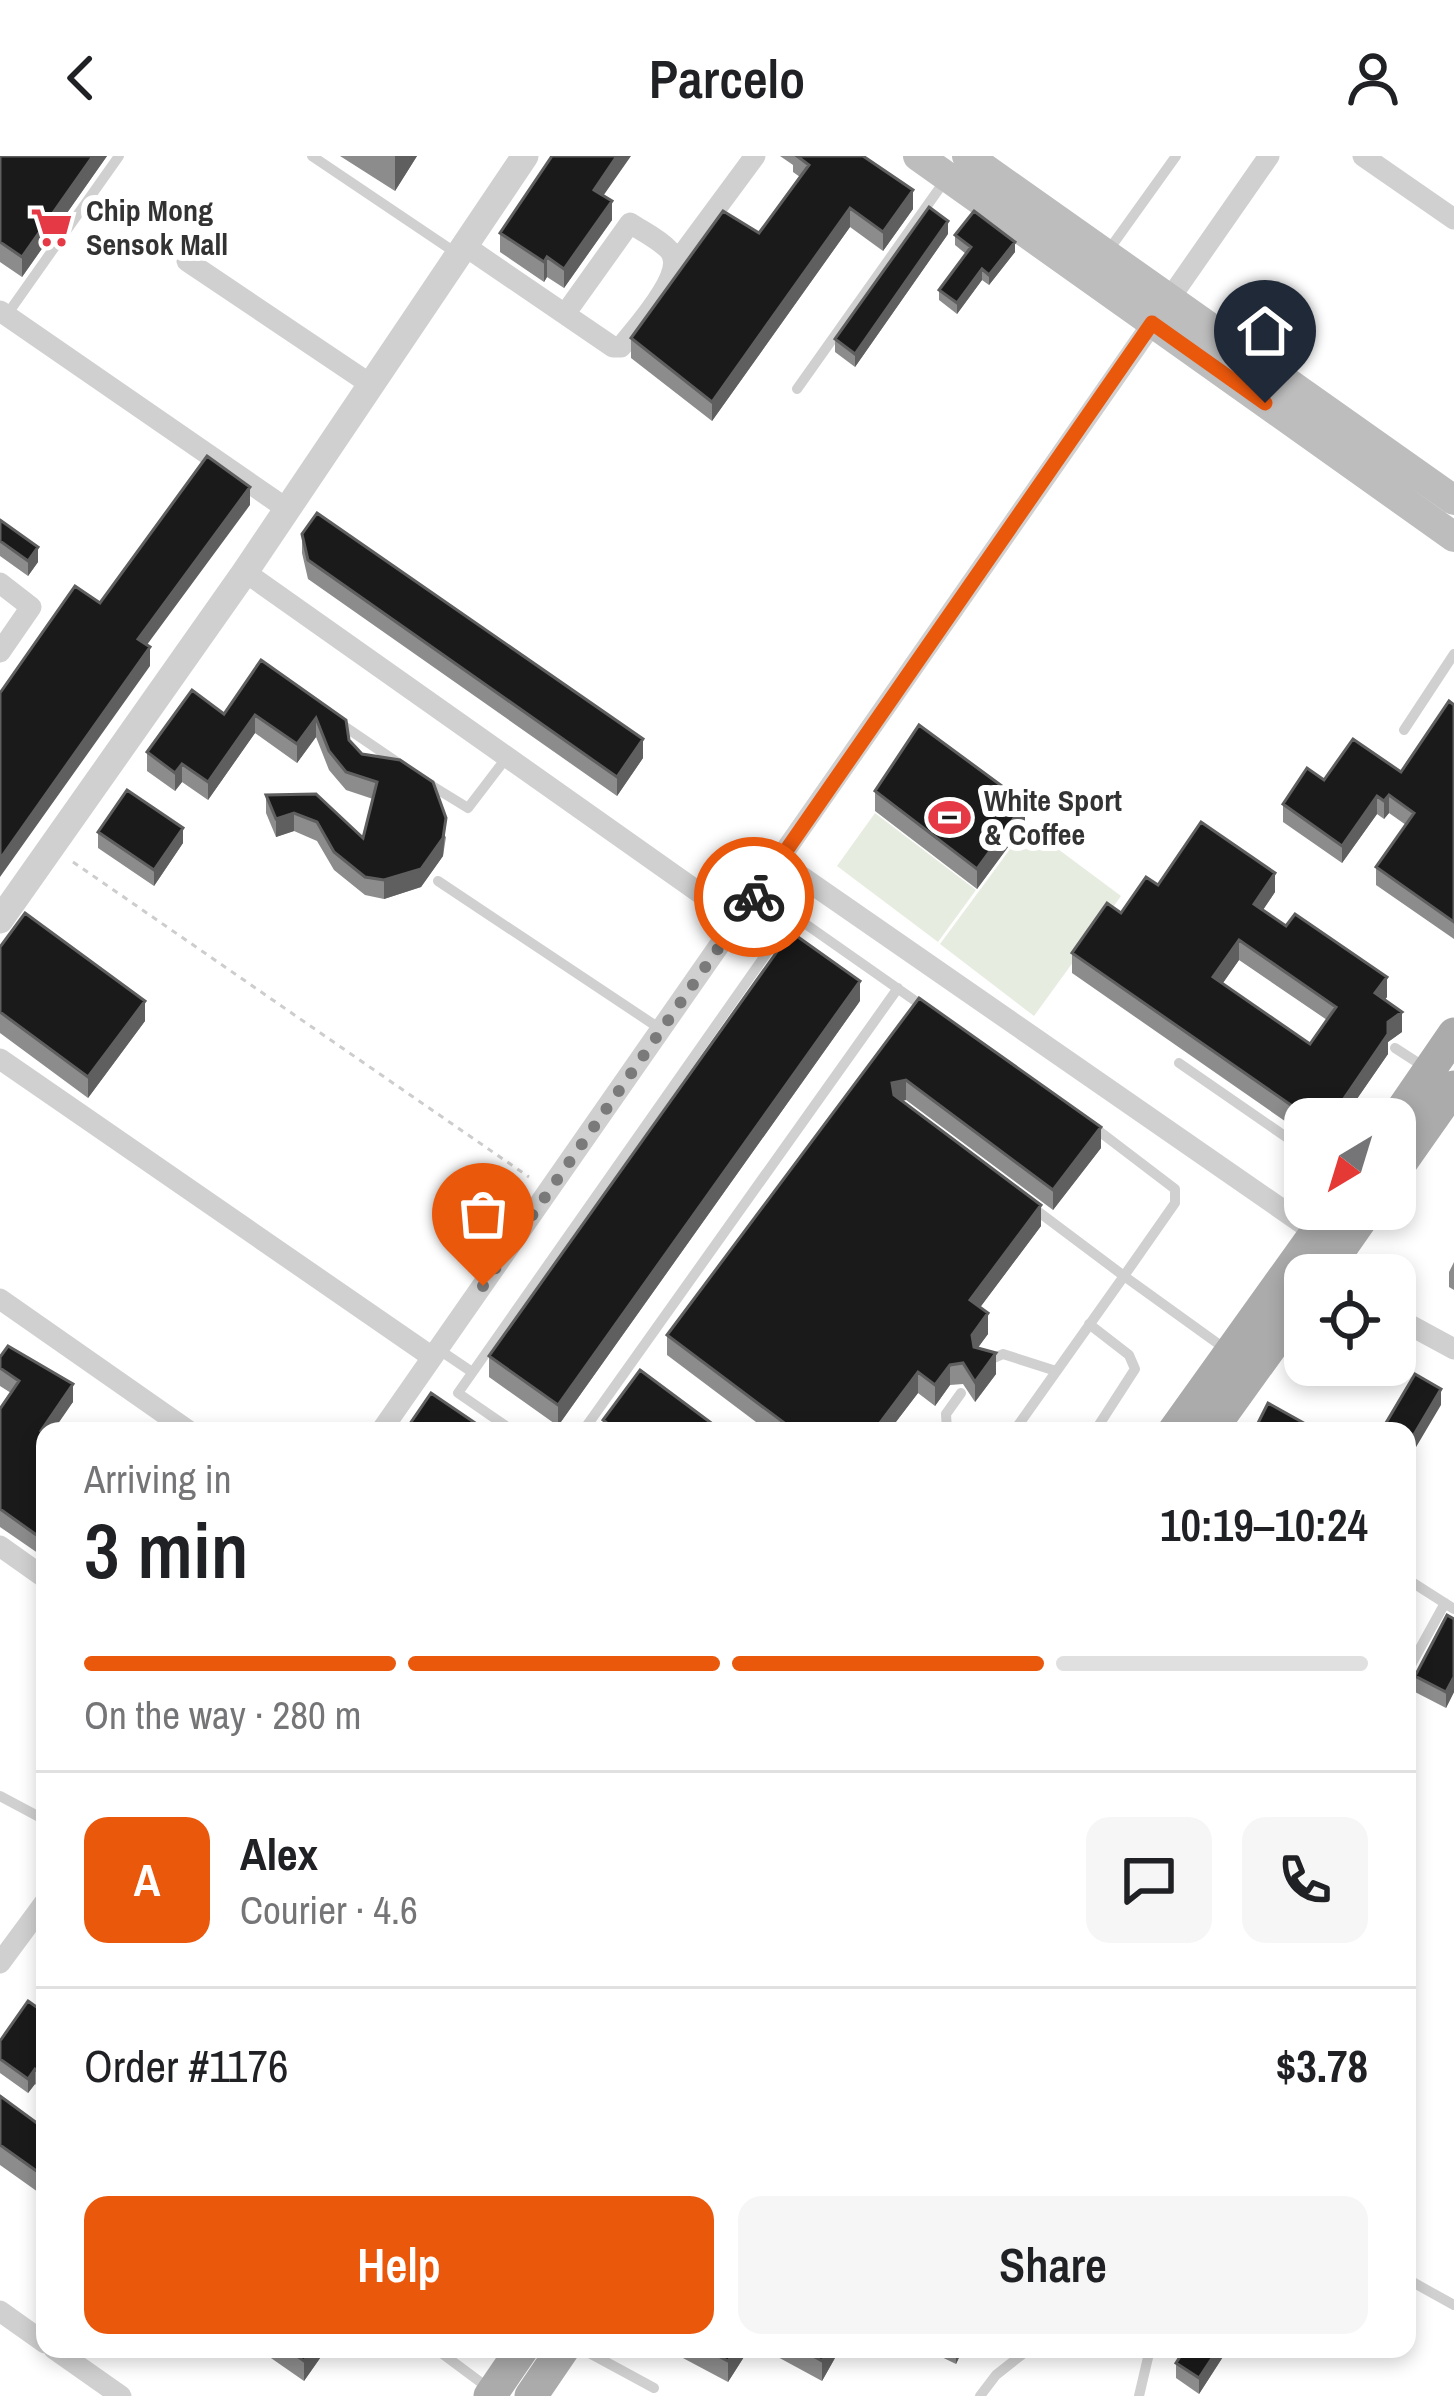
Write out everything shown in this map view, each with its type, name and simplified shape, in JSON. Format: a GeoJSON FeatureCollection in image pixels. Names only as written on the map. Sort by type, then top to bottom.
{"type":"FeatureCollection","features":[{"type":"Feature","properties":{"kind":"main road"},"geometry":{"type":"LineString","coordinates":[[918,156],[957,166],[1106,254],[1160,311],[1454,500]]}},
{"type":"Feature","properties":{"kind":"main road"},"geometry":{"type":"LineString","coordinates":[[957,166],[1160,311],[1454,537]]}},
{"type":"Feature","properties":{"kind":"main road"},"geometry":{"type":"LineString","coordinates":[[1416,1134],[1440,1091],[1454,1034]]}},
{"type":"Feature","properties":{"kind":"main road"},"geometry":{"type":"LineString","coordinates":[[1214,1422],[1242,1362],[1319,1230]]}},
{"type":"Feature","properties":{"kind":"main road"},"geometry":{"type":"LineString","coordinates":[[1183,1422],[1284,1320]]}},
{"type":"Feature","properties":{"kind":"main road"},"geometry":{"type":"LineString","coordinates":[[492,2394],[516,2358]]}},
{"type":"Feature","properties":{"kind":"main road"},"geometry":{"type":"LineString","coordinates":[[531,2396],[557,2358]]}},
{"type":"Feature","properties":{"kind":"street"},"geometry":{"type":"LineString","coordinates":[[0,920],[245,572],[525,156]]}},
{"type":"Feature","properties":{"kind":"street"},"geometry":{"type":"LineString","coordinates":[[462,251],[604,342],[621,346],[755,156]]}},
{"type":"Feature","properties":{"kind":"street"},"geometry":{"type":"LineString","coordinates":[[387,1422],[1269,156]]}},
{"type":"Feature","properties":{"kind":"street"},"geometry":{"type":"LineString","coordinates":[[1363,156],[1454,219]]}},
{"type":"Feature","properties":{"kind":"street"},"geometry":{"type":"LineString","coordinates":[[565,314],[630,223],[670,251],[676,263]]}},
{"type":"Feature","properties":{"kind":"street"},"geometry":{"type":"LineString","coordinates":[[187,261],[370,384]]}},
{"type":"Feature","properties":{"kind":"street"},"geometry":{"type":"LineString","coordinates":[[3,314],[287,509]]}},
{"type":"Feature","properties":{"kind":"street"},"geometry":{"type":"LineString","coordinates":[[245,572],[738,920]]}},
{"type":"Feature","properties":{"kind":"street"},"geometry":{"type":"LineString","coordinates":[[0,583],[32,607],[0,652]]}},
{"type":"Feature","properties":{"kind":"street"},"geometry":{"type":"LineString","coordinates":[[779,861],[1284,1195]]}},
{"type":"Feature","properties":{"kind":"street"},"geometry":{"type":"LineString","coordinates":[[0,1059],[435,1353]]}},
{"type":"Feature","properties":{"kind":"street"},"geometry":{"type":"LineString","coordinates":[[0,1299],[176,1422]]}},
{"type":"Feature","properties":{"kind":"street"},"geometry":{"type":"LineString","coordinates":[[1416,1328],[1454,1349]]}},
{"type":"Feature","properties":{"kind":"street"},"geometry":{"type":"LineString","coordinates":[[0,1546],[36,1572]]}},
{"type":"Feature","properties":{"kind":"street"},"geometry":{"type":"LineString","coordinates":[[0,1963],[36,1914]]}},
{"type":"Feature","properties":{"kind":"street"},"geometry":{"type":"LineString","coordinates":[[0,2312],[36,2337]]}},
{"type":"Feature","properties":{"kind":"street"},"geometry":{"type":"LineString","coordinates":[[67,2358],[122,2396]]}},
{"type":"Feature","properties":{"kind":"lane"},"geometry":{"type":"LineString","coordinates":[[3,314],[119,156]]}},
{"type":"Feature","properties":{"kind":"lane"},"geometry":{"type":"LineString","coordinates":[[312,156],[462,251]]}},
{"type":"Feature","properties":{"kind":"lane"},"geometry":{"type":"LineString","coordinates":[[1106,254],[1176,156]]}},
{"type":"Feature","properties":{"kind":"lane"},"geometry":{"type":"LineString","coordinates":[[797,389],[957,166]]}},
{"type":"Feature","properties":{"kind":"lane"},"geometry":{"type":"LineString","coordinates":[[1404,730],[1454,654]]}},
{"type":"Feature","properties":{"kind":"lane"},"geometry":{"type":"LineString","coordinates":[[324,712],[463,808],[506,757]]}},
{"type":"Feature","properties":{"kind":"lane"},"geometry":{"type":"LineString","coordinates":[[438,881],[662,1030]]}},
{"type":"Feature","properties":{"kind":"lane"},"geometry":{"type":"LineString","coordinates":[[500,1422],[458,1393],[785,927],[794,920],[807,925],[936,1015]]}},
{"type":"Feature","properties":{"kind":"lane"},"geometry":{"type":"LineString","coordinates":[[589,1422],[898,988]]}},
{"type":"Feature","properties":{"kind":"lane"},"geometry":{"type":"LineString","coordinates":[[1395,1048],[1440,1091]]}},
{"type":"Feature","properties":{"kind":"lane"},"geometry":{"type":"LineString","coordinates":[[1179,1063],[1284,1136]]}},
{"type":"Feature","properties":{"kind":"lane"},"geometry":{"type":"LineString","coordinates":[[1020,1422],[1175,1203],[1175,1189],[1085,1121]]}},
{"type":"Feature","properties":{"kind":"lane"},"geometry":{"type":"LineString","coordinates":[[1012,1192],[1242,1362]]}},
{"type":"Feature","properties":{"kind":"lane"},"geometry":{"type":"LineString","coordinates":[[1089,1324],[1129,1354],[1135,1369],[1102,1422]]}},
{"type":"Feature","properties":{"kind":"lane"},"geometry":{"type":"LineString","coordinates":[[435,1353],[472,1372]]}},
{"type":"Feature","properties":{"kind":"lane"},"geometry":{"type":"LineString","coordinates":[[982,1363],[1003,1354],[1056,1371]]}},
{"type":"Feature","properties":{"kind":"lane"},"geometry":{"type":"LineString","coordinates":[[946,1422],[946,1414],[961,1393]]}},
{"type":"Feature","properties":{"kind":"lane"},"geometry":{"type":"LineString","coordinates":[[1416,1585],[1449,1606],[1416,1658]]}},
{"type":"Feature","properties":{"kind":"lane"},"geometry":{"type":"LineString","coordinates":[[0,1796],[36,1815]]}},
{"type":"Feature","properties":{"kind":"lane"},"geometry":{"type":"LineString","coordinates":[[1416,2284],[1454,2305]]}},
{"type":"Feature","properties":{"kind":"lane"},"geometry":{"type":"LineString","coordinates":[[447,2358],[492,2394]]}},
{"type":"Feature","properties":{"kind":"lane"},"geometry":{"type":"LineString","coordinates":[[599,2358],[654,2388]]}},
{"type":"Feature","properties":{"kind":"lane"},"geometry":{"type":"LineString","coordinates":[[980,2396],[1018,2358]]}},
{"type":"Feature","properties":{"kind":"lane"},"geometry":{"type":"LineString","coordinates":[[1139,2396],[1148,2358]]}},
{"type":"Feature","properties":{"kind":"path"},"geometry":{"type":"LineString","coordinates":[[52,847],[550,1192]]}},
{"type":"Feature","properties":{"kind":"shaded area"},"geometry":{"type":"Polygon","coordinates":[[[875,813],[976,890],[938,942],[837,866],[875,813]]]}},
{"type":"Feature","properties":{"kind":"shaded area"},"geometry":{"type":"Polygon","coordinates":[[[1027,826],[1121,896],[1034,1016],[940,944],[1027,826]]]}},
{"type":"Feature","properties":{"kind":"building"},"geometry":{"type":"Polygon","coordinates":[[[0,156],[93,156],[22,257],[0,242],[0,156]]]}},
{"type":"Feature","properties":{"kind":"building"},"geometry":{"type":"Polygon","coordinates":[[[552,156],[617,156],[594,190],[612,201],[564,269],[547,257],[544,262],[500,233],[552,156]]]}},
{"type":"Feature","properties":{"kind":"building"},"geometry":{"type":"Polygon","coordinates":[[[797,156],[863,156],[913,190],[883,232],[850,208],[712,402],[631,338],[723,211],[759,233],[809,165],[797,156]]]}},
{"type":"Feature","properties":{"kind":"building"},"geometry":{"type":"Polygon","coordinates":[[[929,207],[948,221],[855,354],[835,339],[929,207]]]}},
{"type":"Feature","properties":{"kind":"building"},"geometry":{"type":"Polygon","coordinates":[[[974,211],[1015,242],[989,275],[982,269],[957,303],[939,290],[971,247],[955,235],[974,211]]]}},
{"type":"Feature","properties":{"kind":"building"},"geometry":{"type":"Polygon","coordinates":[[[207,456],[250,487],[138,639],[150,647],[0,859],[0,693],[75,586],[100,603],[207,456]]]}},
{"type":"Feature","properties":{"kind":"building"},"geometry":{"type":"Polygon","coordinates":[[[317,513],[643,739],[617,777],[308,560],[302,534],[317,513]]]}},
{"type":"Feature","properties":{"kind":"building"},"geometry":{"type":"Polygon","coordinates":[[[0,520],[38,547],[28,561],[0,541],[0,520]]]}},
{"type":"Feature","properties":{"kind":"building"},"geometry":{"type":"Polygon","coordinates":[[[261,660],[346,720],[349,740],[362,754],[400,760],[433,782],[446,818],[443,838],[421,869],[384,880],[365,877],[334,852],[317,822],[294,813],[276,819],[266,795],[316,794],[363,838],[377,782],[346,772],[329,751],[316,718],[297,744],[255,715],[208,782],[182,764],[175,773],[147,752],[192,690],[224,714],[261,660]]]}},
{"type":"Feature","properties":{"kind":"building"},"geometry":{"type":"Polygon","coordinates":[[[1449,701],[1454,705],[1454,922],[1376,867],[1414,813],[1389,795],[1384,801],[1377,796],[1342,846],[1283,804],[1307,768],[1324,780],[1353,739],[1401,772],[1449,701]]]}},
{"type":"Feature","properties":{"kind":"building","name":"White Sport & Coffee"},"geometry":{"type":"Polygon","coordinates":[[[919,725],[1025,803],[977,869],[875,791],[919,725]]]}},
{"type":"Feature","properties":{"kind":"building"},"geometry":{"type":"Polygon","coordinates":[[[127,790],[183,828],[154,870],[98,832],[127,790]]]}},
{"type":"Feature","properties":{"kind":"building"},"geometry":{"type":"Polygon","coordinates":[[[1201,822],[1275,873],[1254,904],[1286,926],[1295,914],[1387,977],[1375,993],[1402,1012],[1388,1022],[1388,1034],[1344,1098],[1284,1100],[1072,953],[1107,903],[1121,913],[1146,877],[1158,885],[1201,822]],[[1239,940],[1213,977],[1310,1044],[1336,1007],[1239,940]]]}},
{"type":"Feature","properties":{"kind":"building"},"geometry":{"type":"Polygon","coordinates":[[[25,913],[145,1001],[88,1077],[0,1012],[0,947],[25,913]]]}},
{"type":"Feature","properties":{"kind":"building"},"geometry":{"type":"Polygon","coordinates":[[[791,932],[860,981],[558,1405],[489,1356],[791,932]]]}},
{"type":"Feature","properties":{"kind":"building"},"geometry":{"type":"Polygon","coordinates":[[[919,998],[1101,1127],[1053,1190],[906,1080],[892,1083],[894,1095],[1041,1205],[970,1300],[988,1313],[972,1335],[974,1347],[996,1353],[975,1382],[963,1363],[950,1365],[935,1385],[918,1372],[881,1422],[783,1422],[667,1335],[919,998]]]}},
{"type":"Feature","properties":{"kind":"building"},"geometry":{"type":"Polygon","coordinates":[[[8,1346],[73,1384],[47,1422],[36,1422],[36,1535],[0,1509],[0,1409],[19,1381],[0,1368],[0,1357],[8,1346]]]}},
{"type":"Feature","properties":{"kind":"building"},"geometry":{"type":"Polygon","coordinates":[[[640,1370],[710,1422],[606,1422],[640,1370]]]}},
{"type":"Feature","properties":{"kind":"building"},"geometry":{"type":"Polygon","coordinates":[[[1416,1375],[1441,1389],[1416,1431],[1416,1422],[1387,1422],[1408,1386],[1416,1386],[1416,1375]]]}},
{"type":"Feature","properties":{"kind":"building"},"geometry":{"type":"Polygon","coordinates":[[[431,1393],[474,1422],[411,1422],[431,1393]]]}},
{"type":"Feature","properties":{"kind":"building"},"geometry":{"type":"Polygon","coordinates":[[[1268,1403],[1302,1422],[1258,1422],[1268,1403]]]}},
{"type":"Feature","properties":{"kind":"building"},"geometry":{"type":"Polygon","coordinates":[[[1447,1615],[1454,1619],[1454,1677],[1446,1692],[1416,1674],[1447,1615]]]}},
{"type":"Feature","properties":{"kind":"building"},"geometry":{"type":"Polygon","coordinates":[[[28,2001],[36,2007],[36,2070],[28,2079],[0,2059],[0,2041],[28,2001]]]}},
{"type":"Feature","properties":{"kind":"building"},"geometry":{"type":"Polygon","coordinates":[[[0,2096],[36,2122],[36,2171],[0,2145],[0,2096]]]}},
{"type":"Feature","properties":{"kind":"building"},"geometry":{"type":"Polygon","coordinates":[[[1179,2358],[1212,2358],[1199,2378],[1176,2363],[1179,2358]]]}},
{"type":"Feature","properties":{"kind":"way so far"},"geometry":{"type":"LineString","coordinates":[[483,1286],[754,897]]}},
{"type":"Feature","properties":{"kind":"place","name":"Chip Mong Sensok Mall"},"geometry":{"type":"Point","coordinates":[52,228]}},
{"type":"Feature","properties":{"kind":"place","name":"White Sport & Coffee"},"geometry":{"type":"Point","coordinates":[950,818]}},
{"type":"Feature","properties":{"kind":"route"},"geometry":{"type":"LineString","coordinates":[[754,897],[1152,323],[1265,403]]}}]}
